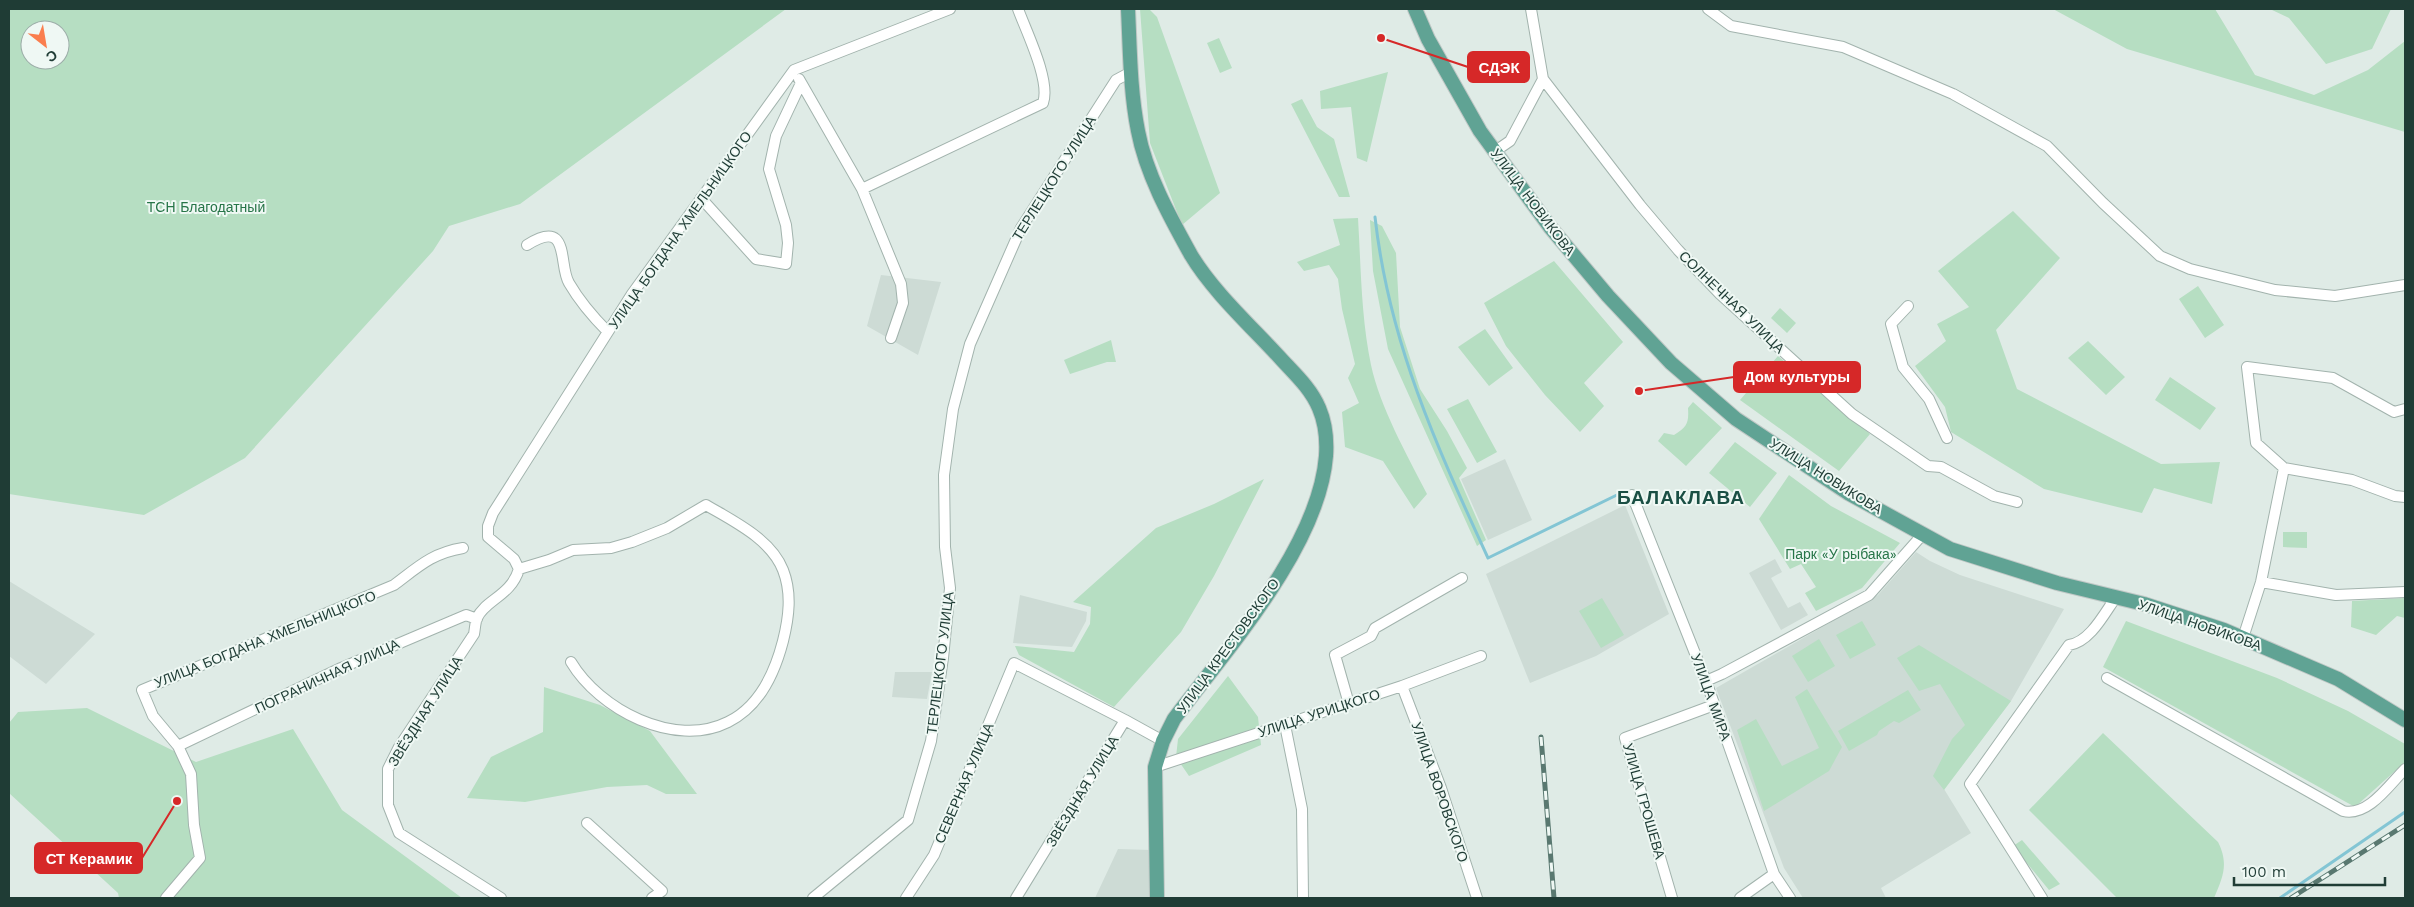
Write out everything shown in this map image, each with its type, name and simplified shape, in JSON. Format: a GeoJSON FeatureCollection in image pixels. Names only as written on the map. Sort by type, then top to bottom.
{"type":"FeatureCollection","features":[{"type":"Feature","properties":{"kind":"main road","name":"УЛИЦА КРЕСТОВСКОГО"},"geometry":{"type":"LineString","coordinates":[[1128,9],[1138,132],[1150,170],[1192,257],[1228,303],[1304,384],[1320,409],[1325,427],[1326,456],[1314,511],[1271,591],[1174,719],[1162,741],[1155,767],[1157,898]]}},
{"type":"Feature","properties":{"kind":"main road","name":"УЛИЦА НОВИКОВА"},"geometry":{"type":"LineString","coordinates":[[1415,9],[1428,39],[1480,131],[1550,227],[1608,296],[1671,363],[1736,419],[1848,493],[1950,549],[2056,583],[2144,604],[2243,638],[2338,680],[2405,720]]}},
{"type":"Feature","properties":{"kind":"street"},"geometry":{"type":"LineString","coordinates":[[891,338],[903,303],[901,284],[862,189],[794,70],[950,9]]}},
{"type":"Feature","properties":{"kind":"street"},"geometry":{"type":"LineString","coordinates":[[862,189],[1043,103],[1046,94],[1042,74],[1018,9]]}},
{"type":"Feature","properties":{"kind":"street"},"geometry":{"type":"LineString","coordinates":[[1494,152],[1510,141],[1544,79],[1531,9]]}},
{"type":"Feature","properties":{"kind":"street"},"geometry":{"type":"LineString","coordinates":[[1708,9],[1731,26],[1843,47],[1953,94],[2047,146],[2103,203],[2160,256],[2190,269],[2275,290],[2335,296],[2405,285]]}},
{"type":"Feature","properties":{"kind":"street","name":"УЛИЦА БОГДАНА ХМЕЛЬНИЦКОГО"},"geometry":{"type":"LineString","coordinates":[[518,569],[514,559],[488,537],[488,526],[494,513],[632,294],[794,70]]}},
{"type":"Feature","properties":{"kind":"street","name":"ТЕРЛЕЦКОГО УЛИЦА"},"geometry":{"type":"LineString","coordinates":[[813,898],[908,820],[931,741],[944,658],[950,588],[945,547],[944,475],[952,409],[970,344],[1021,228],[1116,80],[1132,72]]}},
{"type":"Feature","properties":{"kind":"street","name":"СОЛНЕЧНАЯ УЛИЦА"},"geometry":{"type":"LineString","coordinates":[[1544,79],[1640,205],[1678,250],[1720,294],[1852,414],[1928,466],[1941,467],[1994,496],[2017,502]]}},
{"type":"Feature","properties":{"kind":"street"},"geometry":{"type":"LineString","coordinates":[[701,198],[756,259],[786,264],[788,243],[786,225],[769,169],[776,136],[801,82]]}},
{"type":"Feature","properties":{"kind":"street"},"geometry":{"type":"LineString","coordinates":[[527,245],[540,237],[551,237],[559,243],[565,258],[567,281],[588,311],[608,332]]}},
{"type":"Feature","properties":{"kind":"street"},"geometry":{"type":"LineString","coordinates":[[1908,306],[1891,324],[1903,367],[1930,399],[1948,438]]}},
{"type":"Feature","properties":{"kind":"street"},"geometry":{"type":"LineString","coordinates":[[2405,409],[2394,412],[2333,378],[2247,367],[2256,443],[2284,468],[2352,480],[2395,496],[2405,497]]}},
{"type":"Feature","properties":{"kind":"street"},"geometry":{"type":"LineString","coordinates":[[2243,638],[2261,582],[2284,468]]}},
{"type":"Feature","properties":{"kind":"street","name":"УЛИЦА МИРА"},"geometry":{"type":"LineString","coordinates":[[1632,495],[1706,681],[1774,874],[1790,898]]}},
{"type":"Feature","properties":{"kind":"street"},"geometry":{"type":"LineString","coordinates":[[477,619],[515,579],[518,569],[549,560],[573,550],[611,548],[632,542],[667,528],[706,505],[750,532],[771,552],[783,570],[790,608],[777,666],[758,695],[746,709],[727,723],[694,731],[660,727],[636,719],[604,699],[582,679],[572,662]]}},
{"type":"Feature","properties":{"kind":"street"},"geometry":{"type":"LineString","coordinates":[[1706,681],[1869,595],[1923,534]]}},
{"type":"Feature","properties":{"kind":"street","name":"УЛИЦА БОГДАНА ХМЕЛЬНИЦКОГО"},"geometry":{"type":"LineString","coordinates":[[166,898],[200,858],[194,825],[191,774],[178,746],[154,716],[142,690],[394,585],[429,558],[463,548]]}},
{"type":"Feature","properties":{"kind":"street"},"geometry":{"type":"LineString","coordinates":[[1349,704],[1335,655],[1371,636],[1375,628],[1462,578]]}},
{"type":"Feature","properties":{"kind":"street"},"geometry":{"type":"LineString","coordinates":[[2261,582],[2336,595],[2405,592]]}},
{"type":"Feature","properties":{"kind":"street"},"geometry":{"type":"LineString","coordinates":[[2042,898],[1970,784],[2069,645],[2078,644],[2093,629],[2116,597]]}},
{"type":"Feature","properties":{"kind":"street","name":"ПОГРАНИЧНАЯ УЛИЦА"},"geometry":{"type":"LineString","coordinates":[[178,746],[341,668],[466,615],[477,619]]}},
{"type":"Feature","properties":{"kind":"street","name":"ЗВЁЗДНАЯ УЛИЦА"},"geometry":{"type":"LineString","coordinates":[[477,619],[474,634],[399,747],[388,769],[388,805],[399,834],[502,898]]}},
{"type":"Feature","properties":{"kind":"street","name":"УЛИЦА УРИЦКОГО"},"geometry":{"type":"LineString","coordinates":[[1155,767],[1402,686],[1481,656]]}},
{"type":"Feature","properties":{"kind":"street","name":"СЕВЕРНАЯ УЛИЦА"},"geometry":{"type":"LineString","coordinates":[[906,898],[934,856],[1014,663],[1125,720]]}},
{"type":"Feature","properties":{"kind":"street"},"geometry":{"type":"LineString","coordinates":[[2107,678],[2344,811],[2352,813],[2364,810],[2405,769]]}},
{"type":"Feature","properties":{"kind":"street","name":"УЛИЦА ВОРОВСКОГО"},"geometry":{"type":"LineString","coordinates":[[1402,686],[1441,788],[1477,898]]}},
{"type":"Feature","properties":{"kind":"street","name":"УЛИЦА ГРОШЕВА"},"geometry":{"type":"LineString","coordinates":[[1672,898],[1625,738],[1714,705]]}},
{"type":"Feature","properties":{"kind":"street","name":"ЗВЁЗДНАЯ УЛИЦА"},"geometry":{"type":"LineString","coordinates":[[1016,898],[1125,720],[1162,741]]}},
{"type":"Feature","properties":{"kind":"street"},"geometry":{"type":"LineString","coordinates":[[1285,725],[1302,809],[1303,898]]}},
{"type":"Feature","properties":{"kind":"street"},"geometry":{"type":"LineString","coordinates":[[587,823],[662,891],[652,898]]}},
{"type":"Feature","properties":{"kind":"street"},"geometry":{"type":"LineString","coordinates":[[1740,898],[1774,874]]}},
{"type":"Feature","properties":{"kind":"shaded area"},"geometry":{"type":"Polygon","coordinates":[[[881,275],[941,282],[918,355],[867,326],[881,275]]]}},
{"type":"Feature","properties":{"kind":"shaded area"},"geometry":{"type":"Polygon","coordinates":[[[1505,459],[1532,520],[1488,540],[1461,479],[1505,459]]]}},
{"type":"Feature","properties":{"kind":"shaded area"},"geometry":{"type":"Polygon","coordinates":[[[1625,505],[1669,614],[1596,656],[1530,683],[1486,574],[1625,505]]]}},
{"type":"Feature","properties":{"kind":"shaded area"},"geometry":{"type":"Polygon","coordinates":[[[1916,552],[1960,575],[2064,609],[2011,701],[1944,789],[1971,833],[1881,888],[1886,898],[1803,898],[1784,868],[1716,688],[1878,595],[1916,552]]]}},
{"type":"Feature","properties":{"kind":"shaded area"},"geometry":{"type":"Polygon","coordinates":[[[1775,559],[1782,572],[1771,578],[1788,608],[1800,602],[1808,615],[1781,630],[1749,573],[1775,559]]]}},
{"type":"Feature","properties":{"kind":"shaded area"},"geometry":{"type":"Polygon","coordinates":[[[9,581],[95,634],[46,684],[9,656],[9,581]]]}},
{"type":"Feature","properties":{"kind":"shaded area"},"geometry":{"type":"Polygon","coordinates":[[[1020,595],[1087,612],[1086,621],[1072,647],[1013,643],[1020,595]]]}},
{"type":"Feature","properties":{"kind":"shaded area"},"geometry":{"type":"Polygon","coordinates":[[[895,672],[932,672],[927,699],[892,697],[895,672]]]}},
{"type":"Feature","properties":{"kind":"shaded area"},"geometry":{"type":"Polygon","coordinates":[[[1118,849],[1151,850],[1150,898],[1095,898],[1118,849]]]}},
{"type":"Feature","properties":{"kind":"green space","name":"ТСН Благодатный"},"geometry":{"type":"Polygon","coordinates":[[[9,9],[786,9],[520,204],[449,226],[433,251],[245,458],[144,515],[9,494],[9,9]]]}},
{"type":"Feature","properties":{"kind":"green space"},"geometry":{"type":"Polygon","coordinates":[[[1140,9],[1149,9],[1157,17],[1220,193],[1182,225],[1150,143],[1140,9]]]}},
{"type":"Feature","properties":{"kind":"green space"},"geometry":{"type":"Polygon","coordinates":[[[2053,9],[2215,9],[2255,75],[2314,95],[2368,70],[2405,41],[2405,132],[2127,49],[2053,9]]]}},
{"type":"Feature","properties":{"kind":"green space"},"geometry":{"type":"Polygon","coordinates":[[[2270,9],[2391,9],[2372,49],[2326,64],[2289,18],[2270,9]]]}},
{"type":"Feature","properties":{"kind":"green space"},"geometry":{"type":"Polygon","coordinates":[[[1219,38],[1232,68],[1220,73],[1207,43],[1219,38]]]}},
{"type":"Feature","properties":{"kind":"green space"},"geometry":{"type":"Polygon","coordinates":[[[1388,72],[1367,162],[1357,158],[1351,107],[1321,109],[1320,91],[1388,72]]]}},
{"type":"Feature","properties":{"kind":"green space"},"geometry":{"type":"Polygon","coordinates":[[[1302,99],[1317,127],[1334,139],[1350,197],[1339,197],[1291,104],[1302,99]]]}},
{"type":"Feature","properties":{"kind":"green space"},"geometry":{"type":"Polygon","coordinates":[[[2013,211],[2060,258],[1996,330],[2017,389],[2161,464],[2220,462],[2212,504],[2154,488],[2142,513],[2044,489],[1951,432],[1945,407],[1915,366],[1946,341],[1937,324],[1969,307],[1938,271],[2013,211]]]}},
{"type":"Feature","properties":{"kind":"green space"},"geometry":{"type":"Polygon","coordinates":[[[1358,218],[1363,310],[1375,381],[1387,414],[1427,494],[1414,509],[1383,461],[1345,447],[1342,412],[1359,403],[1348,378],[1355,364],[1342,309],[1338,279],[1329,265],[1304,271],[1297,262],[1340,245],[1333,219],[1358,218]]]}},
{"type":"Feature","properties":{"kind":"green space"},"geometry":{"type":"Polygon","coordinates":[[[1370,220],[1382,226],[1396,253],[1400,327],[1420,389],[1447,431],[1467,468],[1459,478],[1486,540],[1477,546],[1388,349],[1373,271],[1370,220]]]}},
{"type":"Feature","properties":{"kind":"green space"},"geometry":{"type":"Polygon","coordinates":[[[1554,261],[1623,342],[1584,383],[1604,406],[1580,432],[1545,395],[1506,346],[1484,303],[1554,261]]]}},
{"type":"Feature","properties":{"kind":"green space"},"geometry":{"type":"Polygon","coordinates":[[[2198,286],[2224,325],[2205,338],[2179,299],[2198,286]]]}},
{"type":"Feature","properties":{"kind":"green space"},"geometry":{"type":"Polygon","coordinates":[[[1780,308],[1796,323],[1787,333],[1771,318],[1780,308]]]}},
{"type":"Feature","properties":{"kind":"green space"},"geometry":{"type":"Polygon","coordinates":[[[1485,329],[1513,368],[1489,386],[1458,347],[1485,329]]]}},
{"type":"Feature","properties":{"kind":"green space"},"geometry":{"type":"Polygon","coordinates":[[[1111,340],[1116,362],[1107,362],[1070,374],[1064,360],[1111,340]]]}},
{"type":"Feature","properties":{"kind":"green space"},"geometry":{"type":"Polygon","coordinates":[[[2088,341],[2125,377],[2106,395],[2068,358],[2088,341]]]}},
{"type":"Feature","properties":{"kind":"green space"},"geometry":{"type":"Polygon","coordinates":[[[1778,356],[1870,434],[1839,471],[1740,400],[1778,356]]]}},
{"type":"Feature","properties":{"kind":"green space"},"geometry":{"type":"Polygon","coordinates":[[[2170,377],[2216,408],[2200,430],[2155,400],[2170,377]]]}},
{"type":"Feature","properties":{"kind":"green space"},"geometry":{"type":"Polygon","coordinates":[[[1468,399],[1497,452],[1477,463],[1447,409],[1468,399]]]}},
{"type":"Feature","properties":{"kind":"green space"},"geometry":{"type":"Polygon","coordinates":[[[1693,402],[1722,428],[1686,466],[1658,441],[1664,433],[1674,435],[1682,430],[1687,421],[1688,408],[1693,402]]]}},
{"type":"Feature","properties":{"kind":"green space"},"geometry":{"type":"Polygon","coordinates":[[[1735,442],[1777,473],[1750,507],[1709,473],[1735,442]]]}},
{"type":"Feature","properties":{"kind":"green space","name":"Парк «У рыбака»"},"geometry":{"type":"Polygon","coordinates":[[[1789,475],[1831,506],[1900,543],[1862,588],[1816,611],[1805,593],[1816,587],[1801,564],[1790,569],[1759,519],[1789,475]]]}},
{"type":"Feature","properties":{"kind":"green space"},"geometry":{"type":"Polygon","coordinates":[[[1264,479],[1214,576],[1181,632],[1114,707],[1019,655],[1015,646],[1074,652],[1090,624],[1091,607],[1073,602],[1156,528],[1214,504],[1264,479]]]}},
{"type":"Feature","properties":{"kind":"green space"},"geometry":{"type":"Polygon","coordinates":[[[2283,532],[2307,532],[2307,548],[2283,547],[2283,532]]]}},
{"type":"Feature","properties":{"kind":"green space"},"geometry":{"type":"Polygon","coordinates":[[[1602,598],[1624,635],[1601,648],[1579,611],[1602,598]]]}},
{"type":"Feature","properties":{"kind":"green space"},"geometry":{"type":"Polygon","coordinates":[[[2405,598],[2405,618],[2397,616],[2376,635],[2351,627],[2352,601],[2405,598]]]}},
{"type":"Feature","properties":{"kind":"green space"},"geometry":{"type":"Polygon","coordinates":[[[1862,621],[1876,645],[1850,659],[1836,635],[1862,621]]]}},
{"type":"Feature","properties":{"kind":"green space"},"geometry":{"type":"Polygon","coordinates":[[[2126,621],[2277,678],[2348,711],[2405,744],[2405,762],[2355,807],[2103,667],[2126,621]]]}},
{"type":"Feature","properties":{"kind":"green space"},"geometry":{"type":"Polygon","coordinates":[[[1819,639],[1835,666],[1808,682],[1792,656],[1819,639]]]}},
{"type":"Feature","properties":{"kind":"green space"},"geometry":{"type":"Polygon","coordinates":[[[1919,645],[2011,701],[1944,790],[1933,776],[1952,739],[1965,725],[1940,684],[1919,691],[1897,658],[1919,645]]]}},
{"type":"Feature","properties":{"kind":"green space"},"geometry":{"type":"Polygon","coordinates":[[[1228,676],[1258,717],[1261,745],[1189,776],[1176,757],[1178,739],[1228,676]]]}},
{"type":"Feature","properties":{"kind":"green space"},"geometry":{"type":"Polygon","coordinates":[[[544,687],[600,705],[650,731],[697,794],[666,794],[647,785],[607,787],[525,802],[467,798],[491,757],[543,732],[544,687]]]}},
{"type":"Feature","properties":{"kind":"green space"},"geometry":{"type":"Polygon","coordinates":[[[1807,689],[1842,747],[1829,771],[1764,811],[1737,730],[1756,719],[1782,766],[1819,748],[1795,697],[1807,689]]]}},
{"type":"Feature","properties":{"kind":"green space"},"geometry":{"type":"Polygon","coordinates":[[[1908,690],[1921,710],[1899,723],[1894,721],[1879,731],[1877,735],[1849,751],[1838,731],[1908,690]]]}},
{"type":"Feature","properties":{"kind":"green space"},"geometry":{"type":"Polygon","coordinates":[[[87,708],[196,762],[293,729],[342,810],[462,898],[119,898],[118,893],[9,793],[9,723],[18,712],[87,708]]]}},
{"type":"Feature","properties":{"kind":"green space"},"geometry":{"type":"Polygon","coordinates":[[[2103,733],[2218,842],[2223,857],[2224,870],[2214,898],[2117,898],[2029,810],[2103,733]]]}},
{"type":"Feature","properties":{"kind":"green space"},"geometry":{"type":"Polygon","coordinates":[[[2022,840],[2060,884],[2049,890],[2013,846],[2022,840]]]}},
{"type":"Feature","properties":{"kind":"waterway"},"geometry":{"type":"LineString","coordinates":[[1375,217],[1391,307],[1403,350],[1417,392],[1450,475],[1488,558],[1623,492]]}},
{"type":"Feature","properties":{"kind":"waterway"},"geometry":{"type":"LineString","coordinates":[[2280,898],[2405,812]]}},
{"type":"Feature","properties":{"kind":"railway"},"geometry":{"type":"LineString","coordinates":[[1541,737],[1554,898]]}},
{"type":"Feature","properties":{"kind":"railway"},"geometry":{"type":"LineString","coordinates":[[2291,898],[2405,825]]}},
{"type":"Feature","properties":{"kind":"place","name":"СДЭК"},"geometry":{"type":"Point","coordinates":[1381,38]}},
{"type":"Feature","properties":{"kind":"place","name":"Дом культуры"},"geometry":{"type":"Point","coordinates":[1639,391]}},
{"type":"Feature","properties":{"kind":"place","name":"СТ Керамик"},"geometry":{"type":"Point","coordinates":[177,801]}},
{"type":"Feature","properties":{"kind":"district","name":"БАЛАКЛАВА"},"geometry":{"type":"Point","coordinates":[1681,497]}}]}
